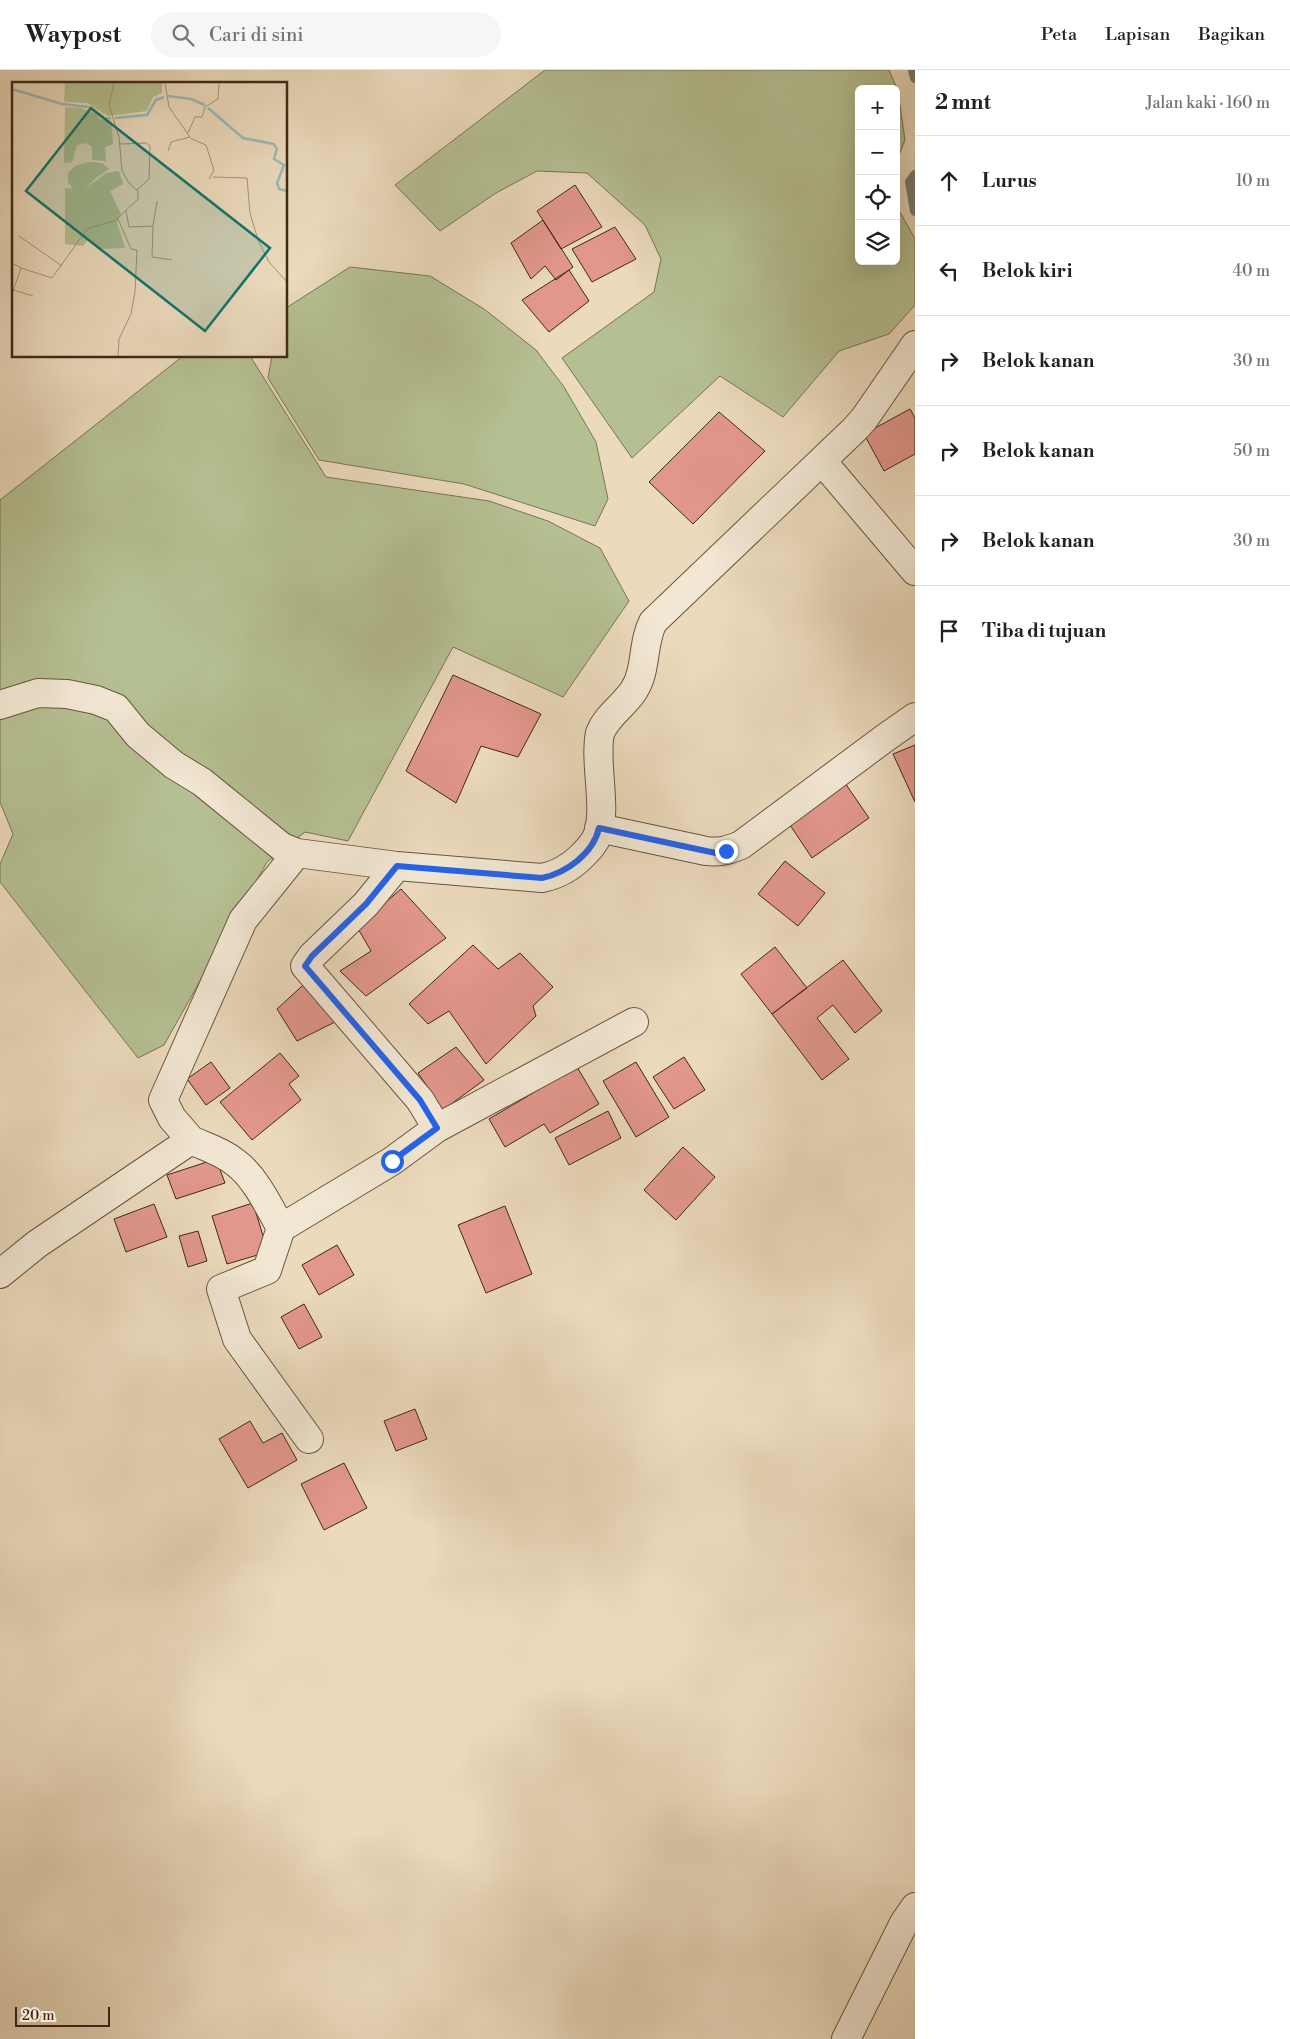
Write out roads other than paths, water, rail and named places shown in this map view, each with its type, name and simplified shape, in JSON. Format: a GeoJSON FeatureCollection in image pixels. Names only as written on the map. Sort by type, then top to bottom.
{"type":"FeatureCollection","features":[{"type":"Feature","properties":{"kind":"street"},"geometry":{"type":"LineString","coordinates":[[0,705],[38,692],[67,694],[96,700],[116,708],[138,735],[174,765],[202,782],[282,847],[297,853],[397,866],[542,878],[553,876],[576,862],[591,847],[599,828],[600,732],[603,725],[634,690],[640,676],[648,633],[653,622],[864,419],[915,345]]}},
{"type":"Feature","properties":{"kind":"street"},"geometry":{"type":"LineString","coordinates":[[822,461],[915,571]]}},
{"type":"Feature","properties":{"kind":"street"},"geometry":{"type":"LineString","coordinates":[[599,828],[716,853],[726,851],[741,845],[915,717]]}},
{"type":"Feature","properties":{"kind":"street"},"geometry":{"type":"LineString","coordinates":[[282,1228],[257,1188],[238,1164],[221,1153],[190,1140],[172,1118],[163,1100],[242,920],[297,853]]}},
{"type":"Feature","properties":{"kind":"street"},"geometry":{"type":"LineString","coordinates":[[397,866],[366,904],[312,956],[305,966],[420,1100],[437,1128]]}},
{"type":"Feature","properties":{"kind":"street"},"geometry":{"type":"LineString","coordinates":[[309,1439],[237,1339],[221,1289],[267,1270],[282,1228],[392,1161],[437,1128],[634,1022]]}},
{"type":"Feature","properties":{"kind":"street"},"geometry":{"type":"LineString","coordinates":[[0,1274],[37,1244],[190,1140]]}},
{"type":"Feature","properties":{"kind":"street"},"geometry":{"type":"LineString","coordinates":[[846,2039],[904,1923],[915,1907]]}},
{"type":"Feature","properties":{"kind":"waterway"},"geometry":{"type":"LineString","coordinates":[[913,70],[915,78]]}},
{"type":"Feature","properties":{"kind":"waterway"},"geometry":{"type":"LineString","coordinates":[[915,175],[910,182],[915,211]]}}]}
